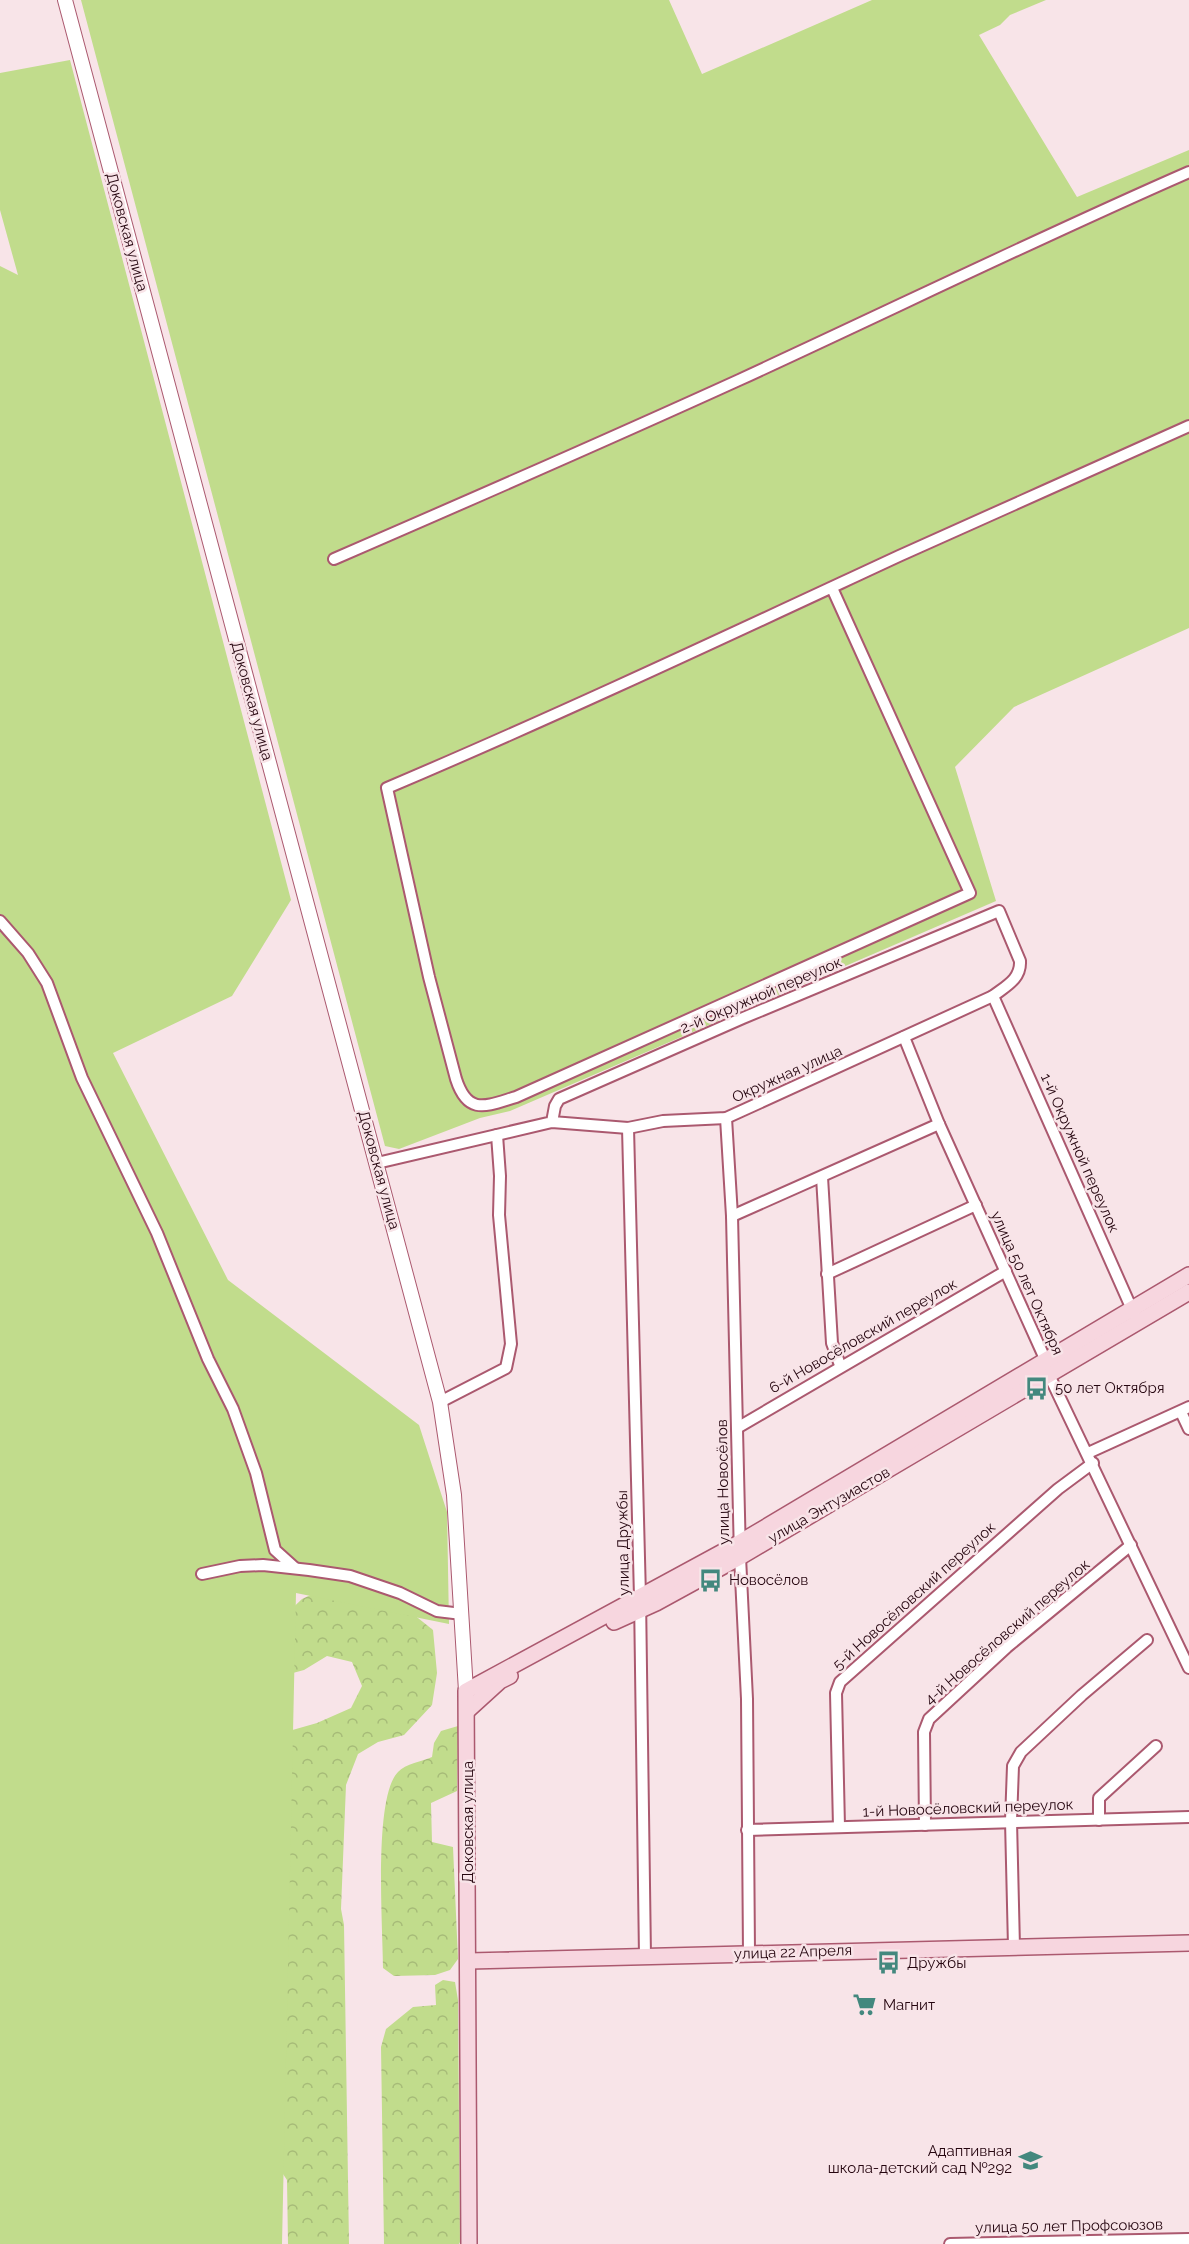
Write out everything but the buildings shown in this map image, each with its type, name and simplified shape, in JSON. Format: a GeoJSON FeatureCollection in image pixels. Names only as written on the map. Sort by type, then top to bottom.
{"type":"FeatureCollection","features":[{"type":"Feature","properties":{"kind":"main road","name":"улица Энтузиастов"},"geometry":{"type":"LineString","coordinates":[[466,1691],[640,1603],[656,1603],[739,1550],[1135,1316],[1189,1275]]}},
{"type":"Feature","properties":{"kind":"main road","name":"улица Энтузиастов"},"geometry":{"type":"LineString","coordinates":[[1135,1316],[1189,1293]]}},
{"type":"Feature","properties":{"kind":"main road","name":"улица Энтузиастов"},"geometry":{"type":"LineString","coordinates":[[467,1711],[500,1681],[640,1603]]}},
{"type":"Feature","properties":{"kind":"main road","name":"Доковская улица"},"geometry":{"type":"LineString","coordinates":[[466,1691],[469,2244]]}},
{"type":"Feature","properties":{"kind":"main road","name":"улица 22 Апреля"},"geometry":{"type":"LineString","coordinates":[[469,1961],[1189,1943]]}},
{"type":"Feature","properties":{"kind":"street","name":"Доковская улица"},"geometry":{"type":"LineString","coordinates":[[65,0],[440,1402],[454,1495],[466,1691]]}},
{"type":"Feature","properties":{"kind":"street"},"geometry":{"type":"LineString","coordinates":[[334,559],[580,452],[961,274],[1043,240],[1189,172]]}},
{"type":"Feature","properties":{"kind":"street"},"geometry":{"type":"LineString","coordinates":[[832,588],[970,893],[516,1097],[478,1106],[468,1103],[460,1094],[432,988],[387,788],[673,661],[1054,485],[1189,426]]}},
{"type":"Feature","properties":{"kind":"street","name":"Окружная улица"},"geometry":{"type":"LineString","coordinates":[[377,1163],[552,1122],[628,1128],[663,1121],[726,1118],[993,996],[1017,977],[1020,970],[1020,961],[999,911]]}},
{"type":"Feature","properties":{"kind":"street","name":"2-й Окружной переулок"},"geometry":{"type":"LineString","coordinates":[[552,1122],[559,1099],[742,1018],[999,911]]}},
{"type":"Feature","properties":{"kind":"street"},"geometry":{"type":"LineString","coordinates":[[0,921],[28,953],[47,983],[82,1078],[157,1233],[208,1359],[233,1409],[256,1473],[275,1550],[295,1568]]}},
{"type":"Feature","properties":{"kind":"street","name":"1-й Окружной переулок"},"geometry":{"type":"LineString","coordinates":[[993,996],[1135,1316]]}},
{"type":"Feature","properties":{"kind":"street","name":"улица 50 лет Октября"},"geometry":{"type":"LineString","coordinates":[[904,1037],[939,1124],[1048,1368],[1131,1545],[1186,1654],[1189,1668]]}},
{"type":"Feature","properties":{"kind":"street","name":"улица Новосёлов"},"geometry":{"type":"LineString","coordinates":[[726,1118],[732,1216],[739,1550],[747,1698],[749,1953]]}},
{"type":"Feature","properties":{"kind":"street"},"geometry":{"type":"LineString","coordinates":[[732,1216],[939,1124]]}},
{"type":"Feature","properties":{"kind":"street","name":"улица Дружбы"},"geometry":{"type":"LineString","coordinates":[[628,1128],[640,1603],[645,1956]]}},
{"type":"Feature","properties":{"kind":"street"},"geometry":{"type":"LineString","coordinates":[[440,1402],[506,1368],[511,1344],[500,1215],[497,1135]]}},
{"type":"Feature","properties":{"kind":"street"},"geometry":{"type":"LineString","coordinates":[[822,1177],[832,1343],[840,1365]]}},
{"type":"Feature","properties":{"kind":"street"},"geometry":{"type":"LineString","coordinates":[[827,1274],[976,1205]]}},
{"type":"Feature","properties":{"kind":"street","name":"6-й Новосёловский переулок"},"geometry":{"type":"LineString","coordinates":[[737,1428],[840,1365],[1006,1271]]}},
{"type":"Feature","properties":{"kind":"street"},"geometry":{"type":"LineString","coordinates":[[1185,1409],[1189,1429]]}},
{"type":"Feature","properties":{"kind":"street","name":"5-й Новосёловский переулок"},"geometry":{"type":"LineString","coordinates":[[839,1827],[836,1694],[840,1682],[1090,1458],[1185,1409]]}},
{"type":"Feature","properties":{"kind":"street","name":"4-й Новосёловский переулок"},"geometry":{"type":"LineString","coordinates":[[926,1825],[924,1732],[929,1719],[1007,1647],[1131,1545]]}},
{"type":"Feature","properties":{"kind":"street"},"geometry":{"type":"LineString","coordinates":[[202,1574],[240,1566],[262,1565],[350,1576],[400,1593],[437,1611],[462,1614]]}},
{"type":"Feature","properties":{"kind":"street"},"geometry":{"type":"LineString","coordinates":[[1014,1947],[1011,1821],[1013,1766],[1021,1752],[1082,1695],[1148,1640]]}},
{"type":"Feature","properties":{"kind":"street"},"geometry":{"type":"LineString","coordinates":[[1099,1820],[1099,1798],[1156,1746]]}},
{"type":"Feature","properties":{"kind":"street","name":"1-й Новосёловский переулок"},"geometry":{"type":"LineString","coordinates":[[747,1830],[1189,1816]]}},
{"type":"Feature","properties":{"kind":"street","name":"улица 50 лет Профсоюзов"},"geometry":{"type":"LineString","coordinates":[[950,2244],[1189,2239]]}},
{"type":"Feature","properties":{"kind":"green space"},"geometry":{"type":"Polygon","coordinates":[[[81,0],[669,0],[702,74],[872,0],[1046,0],[1010,15],[1000,25],[979,35],[1077,197],[1189,150],[1189,628],[1014,707],[955,767],[996,901],[510,1111],[480,1118],[399,1149],[385,1146],[81,0]]]}},
{"type":"Feature","properties":{"kind":"green space"},"geometry":{"type":"Polygon","coordinates":[[[70,60],[291,900],[232,996],[113,1053],[228,1280],[419,1425],[447,1512],[449,1624],[296,1593],[282,2244],[0,2244],[0,266],[18,275],[0,210],[0,73],[70,60]]]}},
{"type":"Feature","properties":{"kind":"green space"},"geometry":{"type":"Polygon","coordinates":[[[321,1590],[408,1610],[433,1630],[437,1673],[432,1705],[404,1735],[378,1742],[358,1754],[346,1785],[341,1909],[344,1925],[349,2244],[288,2244],[287,2180],[277,2165],[275,1735],[317,1723],[351,1708],[362,1686],[352,1662],[327,1656],[304,1670],[278,1677],[280,1620],[302,1599],[321,1590]]]}},
{"type":"Feature","properties":{"kind":"green space"},"geometry":{"type":"Polygon","coordinates":[[[458,1726],[457,1791],[431,1803],[432,1842],[453,1847],[458,1959],[450,1970],[435,1975],[394,1976],[383,1968],[381,1895],[382,1835],[390,1786],[401,1769],[432,1757],[434,1743],[441,1731],[458,1726]]]}},
{"type":"Feature","properties":{"kind":"green space"},"geometry":{"type":"Polygon","coordinates":[[[443,1980],[455,1982],[458,2000],[460,2242],[459,2244],[384,2244],[381,2047],[386,2029],[413,2007],[436,2005],[435,1985],[443,1980]]]}},
{"type":"Feature","properties":{"kind":"place","name":"50 лет Октября"},"geometry":{"type":"Point","coordinates":[1037,1388]}},
{"type":"Feature","properties":{"kind":"place","name":"Новосёлов"},"geometry":{"type":"Point","coordinates":[711,1580]}},
{"type":"Feature","properties":{"kind":"place","name":"Дружбы"},"geometry":{"type":"Point","coordinates":[889,1963]}},
{"type":"Feature","properties":{"kind":"place","name":"Магнит"},"geometry":{"type":"Point","coordinates":[865,2005]}},
{"type":"Feature","properties":{"kind":"place","name":"Адаптивная школа-детский сад №292"},"geometry":{"type":"Point","coordinates":[1030,2160]}}]}
